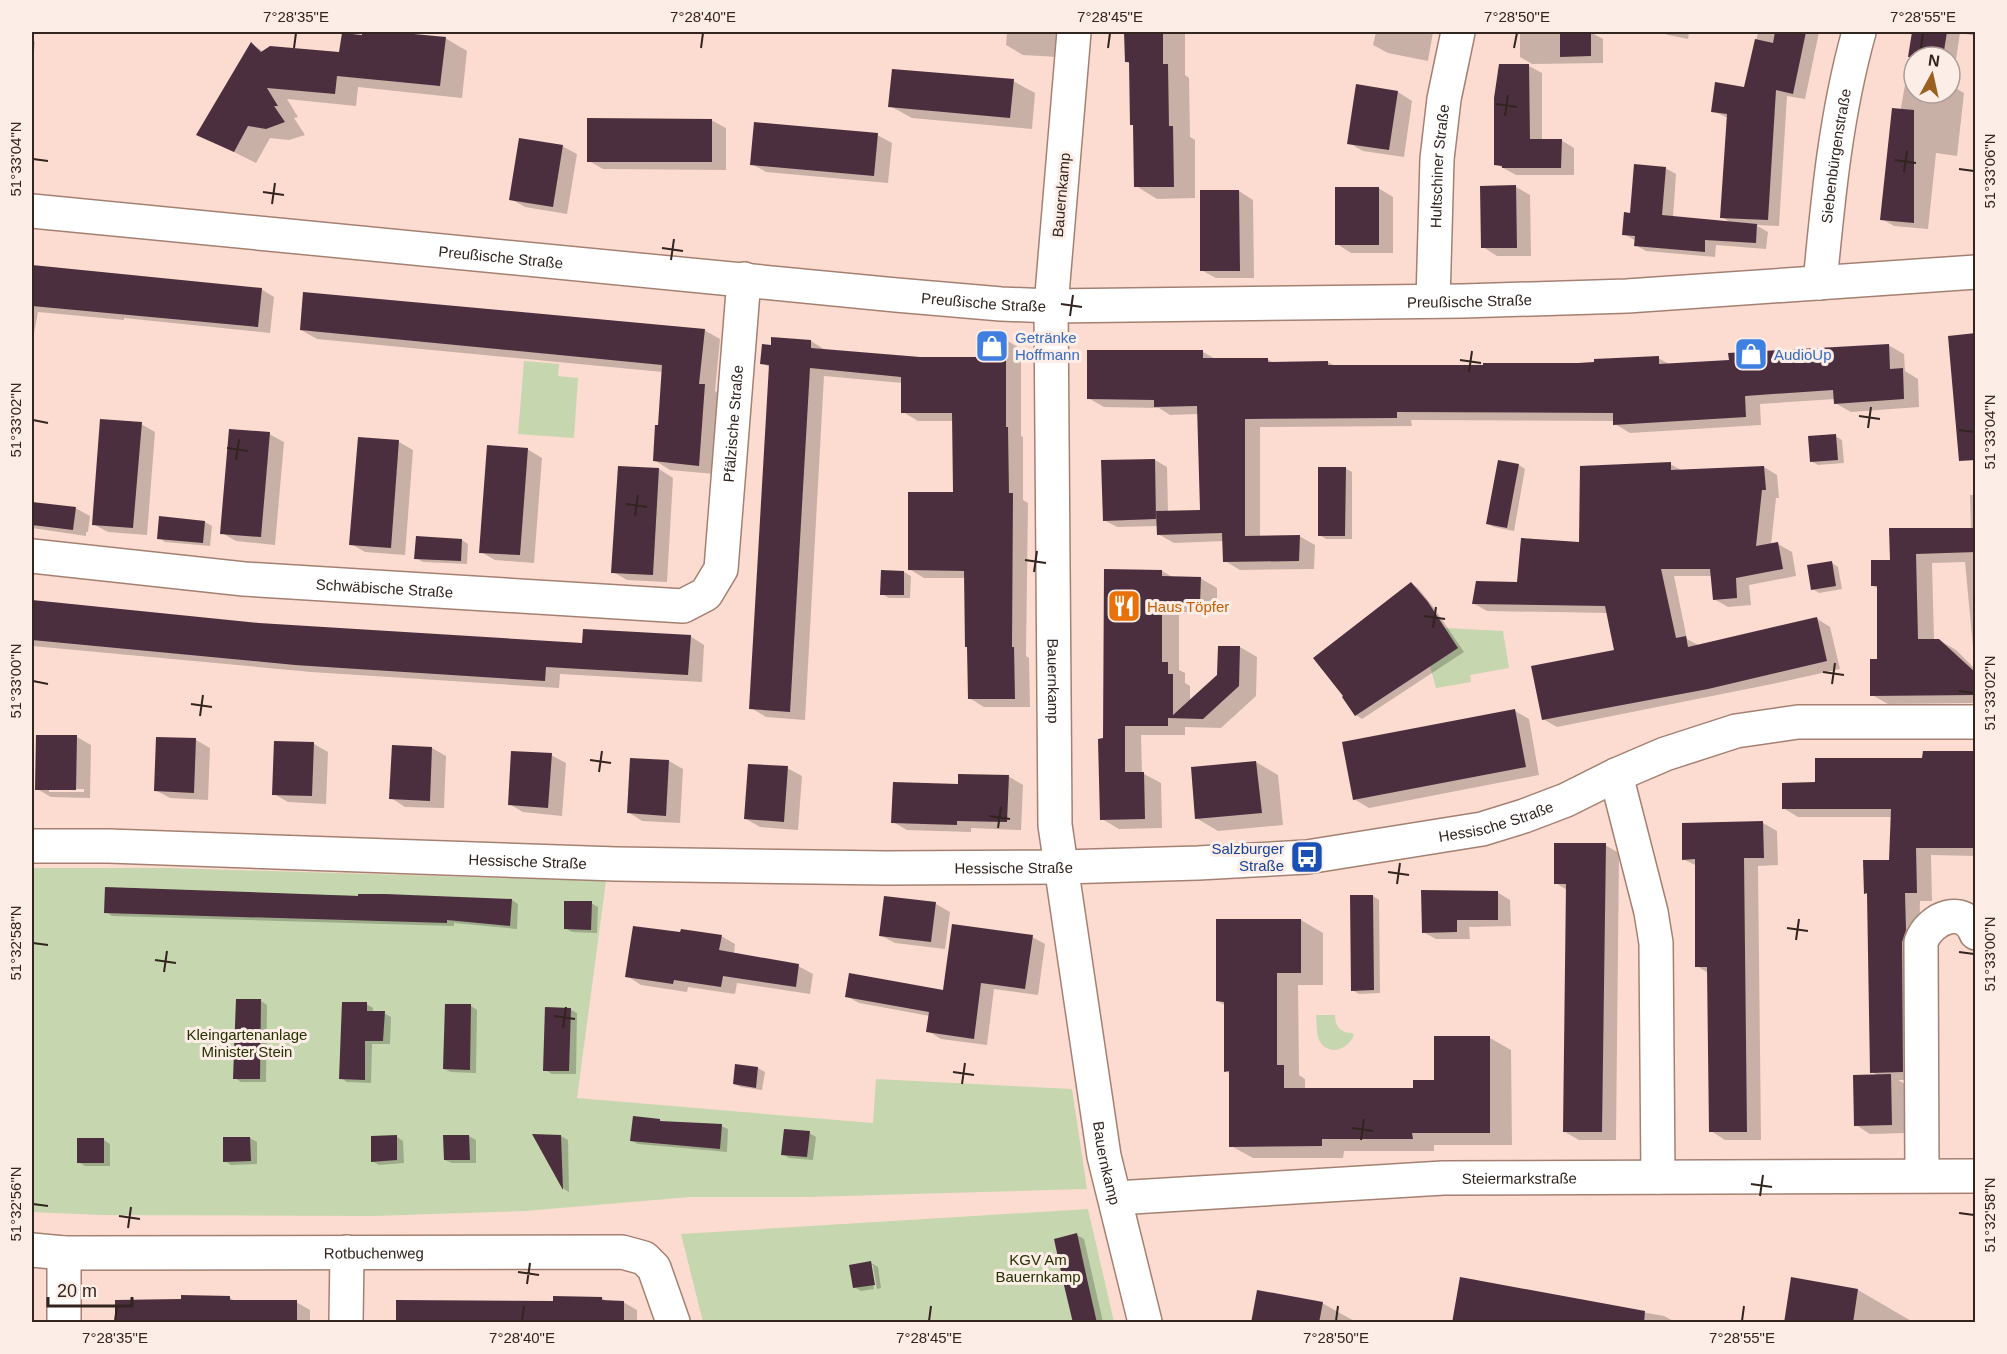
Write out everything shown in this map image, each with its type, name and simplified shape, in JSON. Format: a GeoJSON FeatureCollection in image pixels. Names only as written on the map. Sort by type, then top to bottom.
{"type":"FeatureCollection","features":[{"type":"Feature","properties":{"kind":"street","name":"Bauernkamp"},"geometry":{"type":"LineString","coordinates":[[1074,32],[1051,306],[1055,825],[1104,1156],[1145,1323]]}},
{"type":"Feature","properties":{"kind":"street","name":"Hultschiner Straße"},"geometry":{"type":"LineString","coordinates":[[1433,301],[1437,159],[1444,99],[1458,32]]}},
{"type":"Feature","properties":{"kind":"street","name":"Siebenbürgenstraße"},"geometry":{"type":"LineString","coordinates":[[1820,283],[1837,136],[1846,83],[1859,32]]}},
{"type":"Feature","properties":{"kind":"street","name":"Preußische Straße"},"geometry":{"type":"LineString","coordinates":[[32,211],[1001,304],[1051,306],[1627,296],[1976,272]]}},
{"type":"Feature","properties":{"kind":"street","name":"Pfälzische Straße"},"geometry":{"type":"LineString","coordinates":[[721,568],[744,279]]}},
{"type":"Feature","properties":{"kind":"street","name":"Schwäbische Straße"},"geometry":{"type":"LineString","coordinates":[[32,556],[244,579],[682,606],[706,594],[721,568]]}},
{"type":"Feature","properties":{"kind":"street","name":"Hessische Straße"},"geometry":{"type":"LineString","coordinates":[[32,846],[109,846],[616,864],[885,868],[1062,867],[1307,857],[1482,829],[1566,800],[1665,754],[1736,731],[1798,722],[1976,722]]}},
{"type":"Feature","properties":{"kind":"street"},"geometry":{"type":"LineString","coordinates":[[1616,775],[1651,912],[1656,943],[1658,1177]]}},
{"type":"Feature","properties":{"kind":"street"},"geometry":{"type":"LineString","coordinates":[[1922,1175],[1922,942],[1925,931],[1935,922],[1949,916],[1964,919],[1975,929],[1976,933]]}},
{"type":"Feature","properties":{"kind":"street","name":"Steiermarkstraße"},"geometry":{"type":"LineString","coordinates":[[1116,1198],[1443,1179],[1976,1176]]}},
{"type":"Feature","properties":{"kind":"street","name":"Rotbuchenweg"},"geometry":{"type":"LineString","coordinates":[[32,1250],[64,1253],[622,1252],[644,1258],[654,1268],[673,1323]]}},
{"type":"Feature","properties":{"kind":"street"},"geometry":{"type":"LineString","coordinates":[[346,1323],[347,1252]]}},
{"type":"Feature","properties":{"kind":"street"},"geometry":{"type":"LineString","coordinates":[[64,1253],[64,1323]]}},
{"type":"Feature","properties":{"kind":"green space"},"geometry":{"type":"Polygon","coordinates":[[[524,361],[559,364],[558,376],[578,378],[574,438],[518,434],[524,361]]]}},
{"type":"Feature","properties":{"kind":"green space"},"geometry":{"type":"Polygon","coordinates":[[[1445,628],[1503,631],[1509,668],[1470,675],[1471,682],[1436,688],[1430,666],[1445,628]]]}},
{"type":"Feature","properties":{"kind":"green space","name":"Kleingartenanlage Minister Stein"},"geometry":{"type":"Polygon","coordinates":[[[32,868],[167,868],[606,881],[577,1098],[873,1123],[876,1079],[1072,1089],[1087,1189],[808,1197],[690,1197],[525,1211],[373,1216],[101,1215],[32,1212],[32,868]]]}},
{"type":"Feature","properties":{"kind":"green space"},"geometry":{"type":"Polygon","coordinates":[[[1316,1015],[1335,1015],[1339,1028],[1354,1035],[1351,1040],[1338,1050],[1327,1048],[1318,1037],[1316,1015]]]}},
{"type":"Feature","properties":{"kind":"green space","name":"KGV Am Bauernkamp"},"geometry":{"type":"Polygon","coordinates":[[[1088,1209],[1114,1322],[703,1322],[681,1234],[1088,1209]]]}},
{"type":"Feature","properties":{"kind":"building"},"geometry":{"type":"Polygon","coordinates":[[[362,32],[446,37],[440,86],[337,76],[335,94],[267,88],[278,106],[274,106],[285,122],[266,129],[248,126],[234,152],[196,135],[251,42],[261,52],[270,46],[339,52],[342,33],[362,35],[362,32]]]}},
{"type":"Feature","properties":{"kind":"building"},"geometry":{"type":"Polygon","coordinates":[[[1124,32],[1163,32],[1163,64],[1168,64],[1169,126],[1173,126],[1174,187],[1134,187],[1129,62],[1125,62],[1124,32]]]}},
{"type":"Feature","properties":{"kind":"building"},"geometry":{"type":"Polygon","coordinates":[[[1560,32],[1591,32],[1591,56],[1560,57],[1560,32]]]}},
{"type":"Feature","properties":{"kind":"building"},"geometry":{"type":"Polygon","coordinates":[[[1775,32],[1806,32],[1793,94],[1776,90],[1768,220],[1720,218],[1727,114],[1711,112],[1715,82],[1744,87],[1755,39],[1773,43],[1775,32]]]}},
{"type":"Feature","properties":{"kind":"building"},"geometry":{"type":"Polygon","coordinates":[[[1912,32],[1947,32],[1945,45],[1910,45],[1912,32]]]}},
{"type":"Feature","properties":{"kind":"building"},"geometry":{"type":"Polygon","coordinates":[[[1499,64],[1529,64],[1530,139],[1562,139],[1561,168],[1502,168],[1502,166],[1494,165],[1494,98],[1499,64]]]}},
{"type":"Feature","properties":{"kind":"building"},"geometry":{"type":"Polygon","coordinates":[[[892,69],[1014,79],[1010,118],[888,107],[892,69]]]}},
{"type":"Feature","properties":{"kind":"building"},"geometry":{"type":"Polygon","coordinates":[[[1356,84],[1398,91],[1389,150],[1347,144],[1356,84]]]}},
{"type":"Feature","properties":{"kind":"building"},"geometry":{"type":"Polygon","coordinates":[[[1892,108],[1914,110],[1914,223],[1880,220],[1892,108]]]}},
{"type":"Feature","properties":{"kind":"building"},"geometry":{"type":"Polygon","coordinates":[[[587,118],[712,119],[712,162],[587,162],[587,118]]]}},
{"type":"Feature","properties":{"kind":"building"},"geometry":{"type":"Polygon","coordinates":[[[754,122],[878,133],[874,176],[750,165],[754,122]]]}},
{"type":"Feature","properties":{"kind":"building"},"geometry":{"type":"Polygon","coordinates":[[[519,138],[563,145],[553,207],[509,200],[519,138]]]}},
{"type":"Feature","properties":{"kind":"building"},"geometry":{"type":"Polygon","coordinates":[[[1634,164],[1666,167],[1662,215],[1757,224],[1756,243],[1705,240],[1705,252],[1634,246],[1635,236],[1622,235],[1624,212],[1630,213],[1634,164]]]}},
{"type":"Feature","properties":{"kind":"building"},"geometry":{"type":"Polygon","coordinates":[[[1516,185],[1517,248],[1481,248],[1480,186],[1516,185]]]}},
{"type":"Feature","properties":{"kind":"building"},"geometry":{"type":"Polygon","coordinates":[[[1335,187],[1379,187],[1379,245],[1335,245],[1335,187]]]}},
{"type":"Feature","properties":{"kind":"building"},"geometry":{"type":"Polygon","coordinates":[[[1200,190],[1239,190],[1240,271],[1200,271],[1200,190]]]}},
{"type":"Feature","properties":{"kind":"building"},"geometry":{"type":"Polygon","coordinates":[[[32,265],[262,288],[258,327],[32,306],[32,265]]]}},
{"type":"Feature","properties":{"kind":"building"},"geometry":{"type":"Polygon","coordinates":[[[303,292],[705,329],[699,384],[705,384],[699,466],[653,461],[662,365],[300,330],[303,292]]]}},
{"type":"Feature","properties":{"kind":"building"},"geometry":{"type":"Polygon","coordinates":[[[1976,333],[1976,460],[1959,461],[1948,336],[1976,333]]]}},
{"type":"Feature","properties":{"kind":"building"},"geometry":{"type":"Polygon","coordinates":[[[771,337],[811,340],[811,348],[920,357],[979,357],[979,339],[1006,339],[1009,493],[1013,493],[1012,647],[1014,647],[1015,699],[968,699],[964,571],[908,570],[908,492],[953,492],[952,413],[901,413],[901,377],[810,368],[790,712],[749,709],[769,365],[760,364],[762,344],[771,345],[771,337]]]}},
{"type":"Feature","properties":{"kind":"building"},"geometry":{"type":"Polygon","coordinates":[[[1889,344],[1890,369],[1903,368],[1904,399],[1834,404],[1833,390],[1745,396],[1746,417],[1613,425],[1613,413],[1397,412],[1397,418],[1245,419],[1245,536],[1300,535],[1299,561],[1223,562],[1222,533],[1157,535],[1156,511],[1200,510],[1197,406],[1154,407],[1154,400],[1087,399],[1087,350],[1203,350],[1203,358],[1268,358],[1268,362],[1328,361],[1328,365],[1578,363],[1594,362],[1594,359],[1659,356],[1659,364],[1729,360],[1728,353],[1889,344]]]}},
{"type":"Feature","properties":{"kind":"building"},"geometry":{"type":"Polygon","coordinates":[[[100,419],[142,422],[133,528],[92,525],[100,419]]]}},
{"type":"Feature","properties":{"kind":"building"},"geometry":{"type":"Polygon","coordinates":[[[229,429],[270,432],[261,537],[220,534],[229,429]]]}},
{"type":"Feature","properties":{"kind":"building"},"geometry":{"type":"Polygon","coordinates":[[[1836,434],[1838,460],[1810,462],[1808,436],[1836,434]]]}},
{"type":"Feature","properties":{"kind":"building"},"geometry":{"type":"Polygon","coordinates":[[[358,437],[399,440],[391,548],[349,545],[358,437]]]}},
{"type":"Feature","properties":{"kind":"building"},"geometry":{"type":"Polygon","coordinates":[[[487,445],[528,448],[520,555],[479,553],[487,445]]]}},
{"type":"Feature","properties":{"kind":"building"},"geometry":{"type":"Polygon","coordinates":[[[1155,459],[1156,519],[1103,521],[1101,460],[1155,459]]]}},
{"type":"Feature","properties":{"kind":"building"},"geometry":{"type":"Polygon","coordinates":[[[1498,460],[1519,464],[1507,528],[1486,524],[1498,460]]]}},
{"type":"Feature","properties":{"kind":"building"},"geometry":{"type":"Polygon","coordinates":[[[1671,462],[1671,470],[1764,466],[1766,490],[1762,490],[1756,546],[1778,542],[1783,569],[1736,578],[1737,598],[1713,600],[1710,569],[1661,569],[1676,638],[1686,636],[1688,647],[1817,617],[1827,661],[1708,689],[1542,720],[1531,666],[1614,650],[1605,606],[1472,604],[1476,581],[1517,582],[1521,538],[1579,542],[1580,466],[1671,462]]]}},
{"type":"Feature","properties":{"kind":"building"},"geometry":{"type":"Polygon","coordinates":[[[618,466],[659,468],[653,575],[611,573],[618,466]]]}},
{"type":"Feature","properties":{"kind":"building"},"geometry":{"type":"Polygon","coordinates":[[[1318,467],[1346,467],[1345,536],[1318,536],[1318,467]]]}},
{"type":"Feature","properties":{"kind":"building"},"geometry":{"type":"Polygon","coordinates":[[[32,502],[76,507],[73,530],[32,525],[32,502]]]}},
{"type":"Feature","properties":{"kind":"building"},"geometry":{"type":"Polygon","coordinates":[[[159,516],[205,521],[203,543],[157,539],[159,516]]]}},
{"type":"Feature","properties":{"kind":"building"},"geometry":{"type":"Polygon","coordinates":[[[1889,528],[1976,528],[1976,552],[1916,554],[1918,639],[1939,639],[1976,673],[1976,695],[1870,696],[1870,659],[1877,659],[1877,586],[1871,586],[1871,560],[1890,560],[1889,528]]]}},
{"type":"Feature","properties":{"kind":"building"},"geometry":{"type":"Polygon","coordinates":[[[416,536],[462,539],[461,561],[414,559],[416,536]]]}},
{"type":"Feature","properties":{"kind":"building"},"geometry":{"type":"Polygon","coordinates":[[[1832,561],[1836,586],[1811,590],[1807,565],[1832,561]]]}},
{"type":"Feature","properties":{"kind":"building"},"geometry":{"type":"Polygon","coordinates":[[[1104,569],[1162,570],[1162,576],[1201,577],[1200,603],[1162,603],[1162,662],[1168,662],[1168,674],[1173,674],[1173,715],[1217,675],[1218,646],[1240,646],[1239,686],[1203,719],[1168,718],[1168,726],[1125,726],[1125,772],[1144,772],[1145,819],[1100,820],[1098,739],[1103,738],[1104,569]]]}},
{"type":"Feature","properties":{"kind":"building"},"geometry":{"type":"Polygon","coordinates":[[[881,570],[904,571],[904,595],[880,595],[881,570]]]}},
{"type":"Feature","properties":{"kind":"building"},"geometry":{"type":"Polygon","coordinates":[[[1411,582],[1428,602],[1458,648],[1355,716],[1343,696],[1313,658],[1411,582]]]}},
{"type":"Feature","properties":{"kind":"building"},"geometry":{"type":"Polygon","coordinates":[[[32,600],[259,623],[582,643],[583,629],[691,635],[688,675],[546,667],[545,681],[295,665],[32,640],[32,600]]]}},
{"type":"Feature","properties":{"kind":"building"},"geometry":{"type":"Polygon","coordinates":[[[1515,709],[1526,767],[1353,800],[1342,742],[1515,709]]]}},
{"type":"Feature","properties":{"kind":"building"},"geometry":{"type":"Polygon","coordinates":[[[36,735],[77,735],[76,790],[35,790],[36,735]]]}},
{"type":"Feature","properties":{"kind":"building"},"geometry":{"type":"Polygon","coordinates":[[[156,737],[196,738],[194,793],[154,791],[156,737]]]}},
{"type":"Feature","properties":{"kind":"building"},"geometry":{"type":"Polygon","coordinates":[[[274,741],[314,742],[312,796],[272,795],[274,741]]]}},
{"type":"Feature","properties":{"kind":"building"},"geometry":{"type":"Polygon","coordinates":[[[392,745],[432,747],[430,801],[389,799],[392,745]]]}},
{"type":"Feature","properties":{"kind":"building"},"geometry":{"type":"Polygon","coordinates":[[[511,751],[552,753],[548,808],[508,805],[511,751]]]}},
{"type":"Feature","properties":{"kind":"building"},"geometry":{"type":"Polygon","coordinates":[[[1923,751],[1976,751],[1976,848],[1916,848],[1917,893],[1905,893],[1906,930],[1902,942],[1903,1072],[1870,1073],[1867,893],[1864,894],[1863,860],[1889,860],[1891,809],[1782,809],[1782,783],[1815,782],[1815,758],[1922,758],[1923,751]]]}},
{"type":"Feature","properties":{"kind":"building"},"geometry":{"type":"Polygon","coordinates":[[[630,758],[669,760],[666,816],[627,813],[630,758]]]}},
{"type":"Feature","properties":{"kind":"building"},"geometry":{"type":"Polygon","coordinates":[[[1256,761],[1262,813],[1195,819],[1191,767],[1256,761]]]}},
{"type":"Feature","properties":{"kind":"building"},"geometry":{"type":"Polygon","coordinates":[[[748,764],[788,766],[784,822],[744,819],[748,764]]]}},
{"type":"Feature","properties":{"kind":"building"},"geometry":{"type":"Polygon","coordinates":[[[958,774],[1009,775],[1007,822],[957,821],[957,825],[891,823],[893,782],[958,784],[958,774]]]}},
{"type":"Feature","properties":{"kind":"building"},"geometry":{"type":"Polygon","coordinates":[[[1763,821],[1764,858],[1744,858],[1747,1132],[1709,1132],[1707,967],[1695,967],[1695,859],[1682,860],[1682,823],[1763,821]]]}},
{"type":"Feature","properties":{"kind":"building"},"geometry":{"type":"Polygon","coordinates":[[[1554,843],[1606,843],[1602,1132],[1563,1132],[1566,884],[1554,884],[1554,843]]]}},
{"type":"Feature","properties":{"kind":"building"},"geometry":{"type":"Polygon","coordinates":[[[105,887],[512,899],[510,926],[447,920],[447,923],[104,913],[105,887]]]}},
{"type":"Feature","properties":{"kind":"building"},"geometry":{"type":"Polygon","coordinates":[[[1421,890],[1498,891],[1498,920],[1457,920],[1457,932],[1422,933],[1421,890]]]}},
{"type":"Feature","properties":{"kind":"building"},"geometry":{"type":"Polygon","coordinates":[[[1350,895],[1373,895],[1374,990],[1351,991],[1350,895]]]}},
{"type":"Feature","properties":{"kind":"building"},"geometry":{"type":"Polygon","coordinates":[[[884,896],[936,902],[931,942],[879,936],[884,896]]]}},
{"type":"Feature","properties":{"kind":"building"},"geometry":{"type":"Polygon","coordinates":[[[564,901],[592,901],[591,930],[564,929],[564,901]]]}},
{"type":"Feature","properties":{"kind":"building"},"geometry":{"type":"Polygon","coordinates":[[[1216,919],[1301,919],[1301,973],[1277,973],[1277,1065],[1284,1065],[1284,1088],[1413,1088],[1413,1080],[1434,1080],[1434,1036],[1490,1036],[1490,1133],[1412,1133],[1413,1139],[1322,1139],[1322,1146],[1229,1147],[1229,1071],[1224,1072],[1224,1002],[1216,1001],[1216,919]]]}},
{"type":"Feature","properties":{"kind":"building"},"geometry":{"type":"Polygon","coordinates":[[[952,924],[1033,935],[1025,989],[981,983],[974,1039],[926,1032],[929,1012],[845,997],[849,973],[943,990],[952,924]]]}},
{"type":"Feature","properties":{"kind":"building"},"geometry":{"type":"Polygon","coordinates":[[[633,926],[680,932],[681,929],[722,935],[719,950],[799,964],[796,987],[723,976],[721,987],[674,980],[673,984],[625,977],[633,926]]]}},
{"type":"Feature","properties":{"kind":"building"},"geometry":{"type":"Polygon","coordinates":[[[236,999],[261,999],[260,1079],[233,1079],[236,999]]]}},
{"type":"Feature","properties":{"kind":"building"},"geometry":{"type":"Polygon","coordinates":[[[342,1002],[367,1002],[367,1011],[385,1011],[383,1041],[365,1041],[365,1080],[339,1079],[342,1002]]]}},
{"type":"Feature","properties":{"kind":"building"},"geometry":{"type":"Polygon","coordinates":[[[445,1004],[471,1004],[470,1070],[443,1069],[445,1004]]]}},
{"type":"Feature","properties":{"kind":"building"},"geometry":{"type":"Polygon","coordinates":[[[545,1007],[571,1008],[569,1071],[543,1071],[545,1007]]]}},
{"type":"Feature","properties":{"kind":"building"},"geometry":{"type":"Polygon","coordinates":[[[735,1064],[758,1067],[756,1088],[733,1084],[735,1064]]]}},
{"type":"Feature","properties":{"kind":"building"},"geometry":{"type":"Polygon","coordinates":[[[1891,1074],[1892,1125],[1854,1126],[1853,1075],[1891,1074]]]}},
{"type":"Feature","properties":{"kind":"building"},"geometry":{"type":"Polygon","coordinates":[[[633,1116],[660,1119],[660,1121],[722,1124],[720,1149],[630,1141],[633,1116]]]}},
{"type":"Feature","properties":{"kind":"building"},"geometry":{"type":"Polygon","coordinates":[[[784,1129],[810,1131],[807,1157],[781,1155],[784,1129]]]}},
{"type":"Feature","properties":{"kind":"building"},"geometry":{"type":"Polygon","coordinates":[[[532,1134],[561,1135],[563,1190],[532,1134]]]}},
{"type":"Feature","properties":{"kind":"building"},"geometry":{"type":"Polygon","coordinates":[[[397,1135],[397,1160],[371,1162],[371,1136],[397,1135]]]}},
{"type":"Feature","properties":{"kind":"building"},"geometry":{"type":"Polygon","coordinates":[[[443,1135],[469,1135],[470,1160],[444,1160],[443,1135]]]}},
{"type":"Feature","properties":{"kind":"building"},"geometry":{"type":"Polygon","coordinates":[[[223,1137],[250,1137],[251,1161],[223,1162],[223,1137]]]}},
{"type":"Feature","properties":{"kind":"building"},"geometry":{"type":"Polygon","coordinates":[[[77,1138],[104,1138],[104,1163],[77,1163],[77,1138]]]}},
{"type":"Feature","properties":{"kind":"building"},"geometry":{"type":"Polygon","coordinates":[[[1077,1233],[1097,1323],[1073,1323],[1063,1281],[1054,1239],[1077,1233]]]}},
{"type":"Feature","properties":{"kind":"building"},"geometry":{"type":"Polygon","coordinates":[[[871,1261],[875,1285],[853,1288],[849,1265],[871,1261]]]}},
{"type":"Feature","properties":{"kind":"building"},"geometry":{"type":"Polygon","coordinates":[[[1460,1277],[1645,1311],[1644,1323],[1452,1323],[1460,1277]]]}},
{"type":"Feature","properties":{"kind":"building"},"geometry":{"type":"Polygon","coordinates":[[[1791,1277],[1858,1289],[1853,1323],[1784,1323],[1791,1277]]]}},
{"type":"Feature","properties":{"kind":"building"},"geometry":{"type":"Polygon","coordinates":[[[1257,1290],[1323,1302],[1319,1323],[1251,1323],[1257,1290]]]}},
{"type":"Feature","properties":{"kind":"building"},"geometry":{"type":"Polygon","coordinates":[[[181,1295],[230,1296],[230,1300],[297,1300],[297,1323],[115,1323],[115,1300],[181,1299],[181,1295]]]}},
{"type":"Feature","properties":{"kind":"building"},"geometry":{"type":"Polygon","coordinates":[[[553,1296],[602,1297],[602,1300],[624,1301],[624,1323],[396,1323],[396,1300],[553,1301],[553,1296]]]}},
{"type":"Feature","properties":{"kind":"place","name":"Getränke Hoffmann"},"geometry":{"type":"Point","coordinates":[992,346]}},
{"type":"Feature","properties":{"kind":"place","name":"AudioUp"},"geometry":{"type":"Point","coordinates":[1751,354]}},
{"type":"Feature","properties":{"kind":"place","name":"Haus Töpfer"},"geometry":{"type":"Point","coordinates":[1124,606]}},
{"type":"Feature","properties":{"kind":"place","name":"Salzburger Straße"},"geometry":{"type":"Point","coordinates":[1307,857]}}]}
